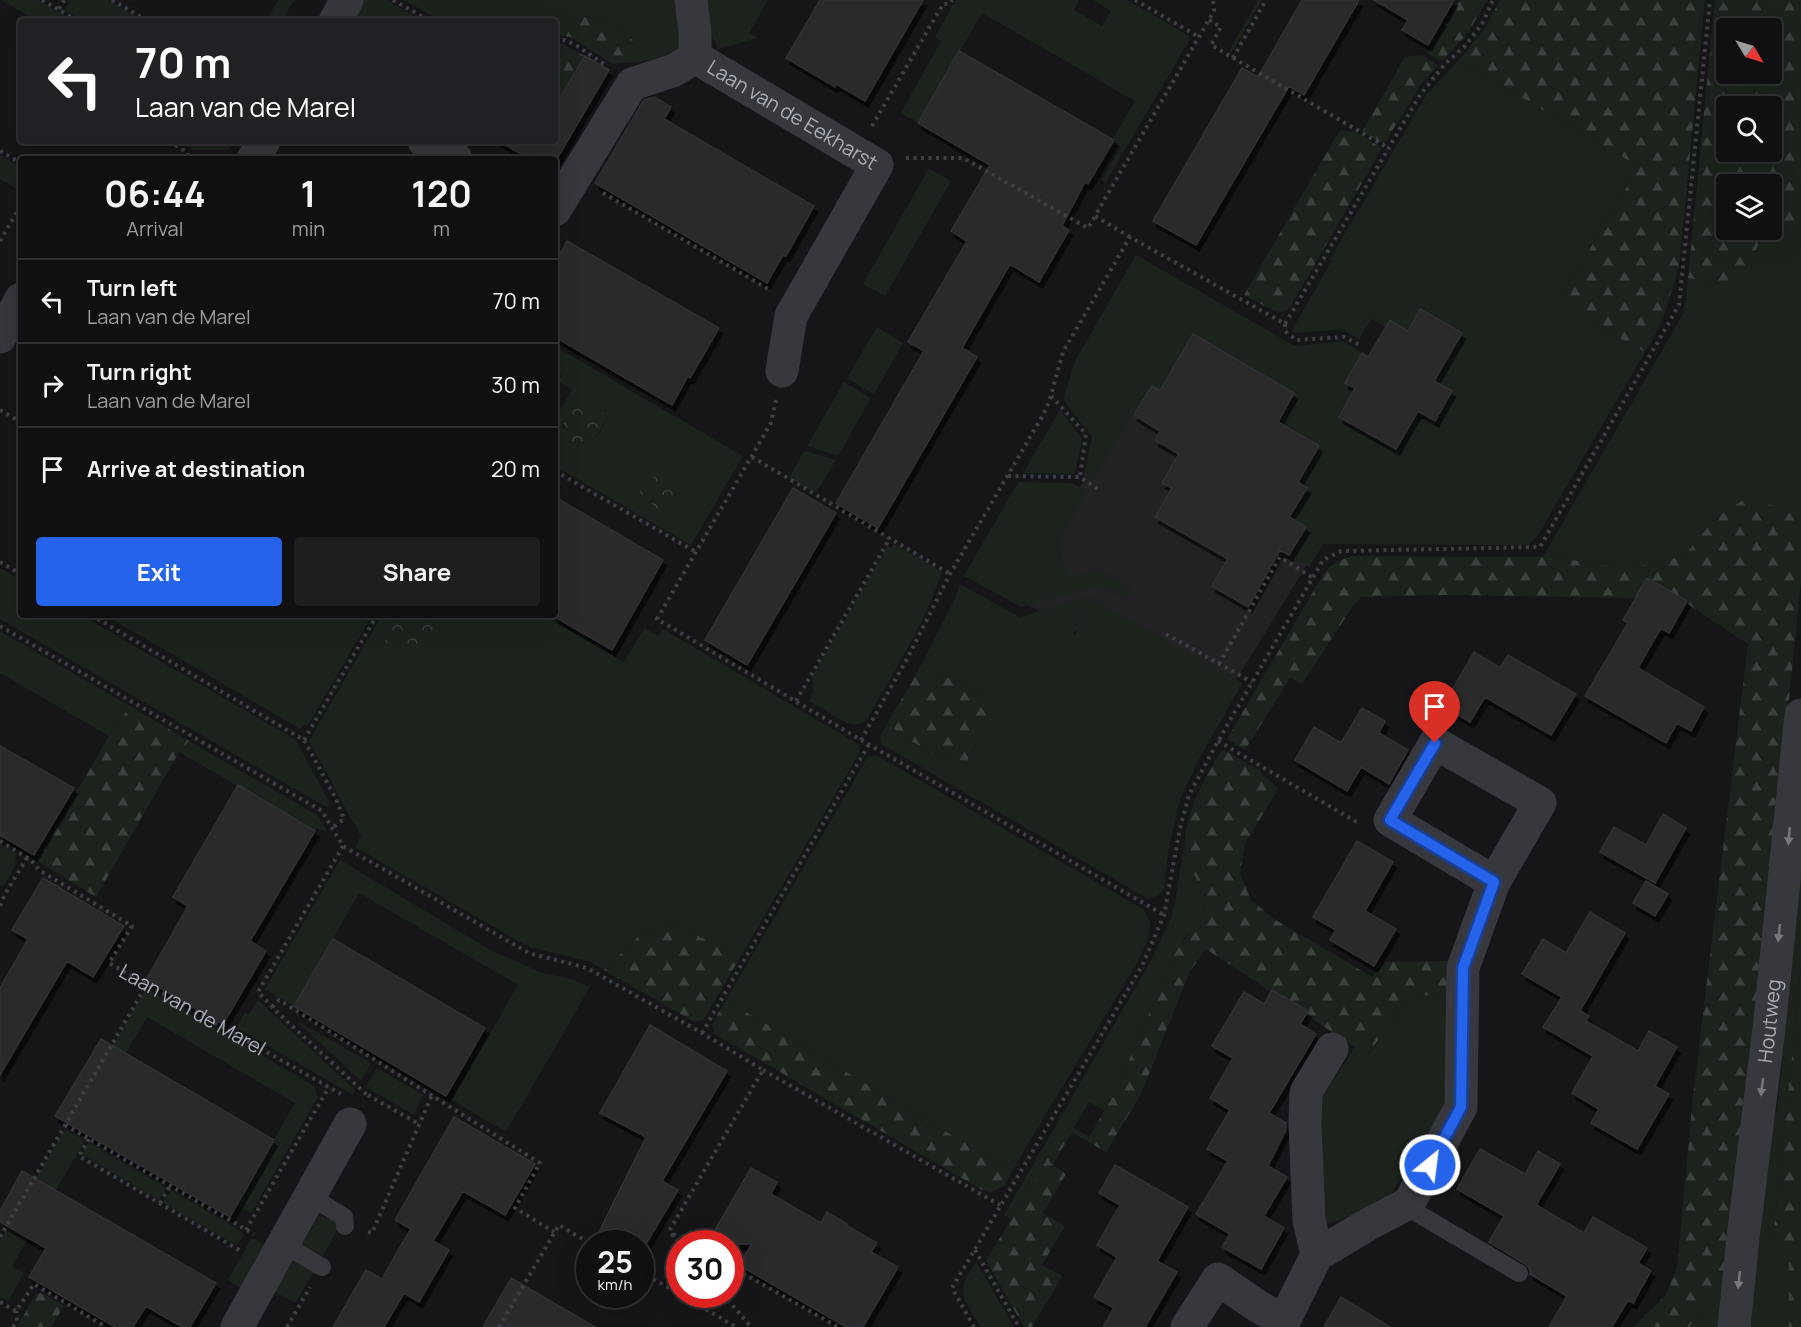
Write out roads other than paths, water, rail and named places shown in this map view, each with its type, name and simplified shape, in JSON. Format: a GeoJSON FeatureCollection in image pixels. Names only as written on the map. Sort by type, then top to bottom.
{"type":"FeatureCollection","features":[{"type":"Feature","properties":{"kind":"street"},"geometry":{"type":"LineString","coordinates":[[337,18],[347,0]]}},
{"type":"Feature","properties":{"kind":"street","name":"Laan van de Eekharst"},"geometry":{"type":"LineString","coordinates":[[692,0],[695,57]]}},
{"type":"Feature","properties":{"kind":"street","name":"Laan van de Eekharst"},"geometry":{"type":"LineString","coordinates":[[558,205],[632,84],[675,70],[695,57]]}},
{"type":"Feature","properties":{"kind":"street","name":"Laan van de Eekharst"},"geometry":{"type":"LineString","coordinates":[[695,57],[867,159],[791,316],[782,371]]}},
{"type":"Feature","properties":{"kind":"street"},"geometry":{"type":"LineString","coordinates":[[429,144],[451,156]]}},
{"type":"Feature","properties":{"kind":"street"},"geometry":{"type":"LineString","coordinates":[[0,337],[18,304]]}},
{"type":"Feature","properties":{"kind":"street","name":"Houtweg"},"geometry":{"type":"LineString","coordinates":[[1734,1327],[1770,1017],[1801,715]]}},
{"type":"Feature","properties":{"kind":"street"},"geometry":{"type":"LineString","coordinates":[[1187,1327],[1218,1279],[1282,1324],[1317,1255],[1408,1203],[1461,1107],[1463,968],[1494,882],[1540,803],[1435,743],[1390,820],[1494,882]]}},
{"type":"Feature","properties":{"kind":"street"},"geometry":{"type":"LineString","coordinates":[[1317,1255],[1309,1220],[1306,1092],[1332,1049]]}},
{"type":"Feature","properties":{"kind":"street"},"geometry":{"type":"LineString","coordinates":[[237,1327],[356,1115]]}},
{"type":"Feature","properties":{"kind":"lane"},"geometry":{"type":"LineString","coordinates":[[310,1196],[344,1217],[345,1226]]}},
{"type":"Feature","properties":{"kind":"lane"},"geometry":{"type":"LineString","coordinates":[[1408,1203],[1417,1213],[1519,1274]]}},
{"type":"Feature","properties":{"kind":"lane"},"geometry":{"type":"LineString","coordinates":[[281,1247],[322,1267]]}}]}
